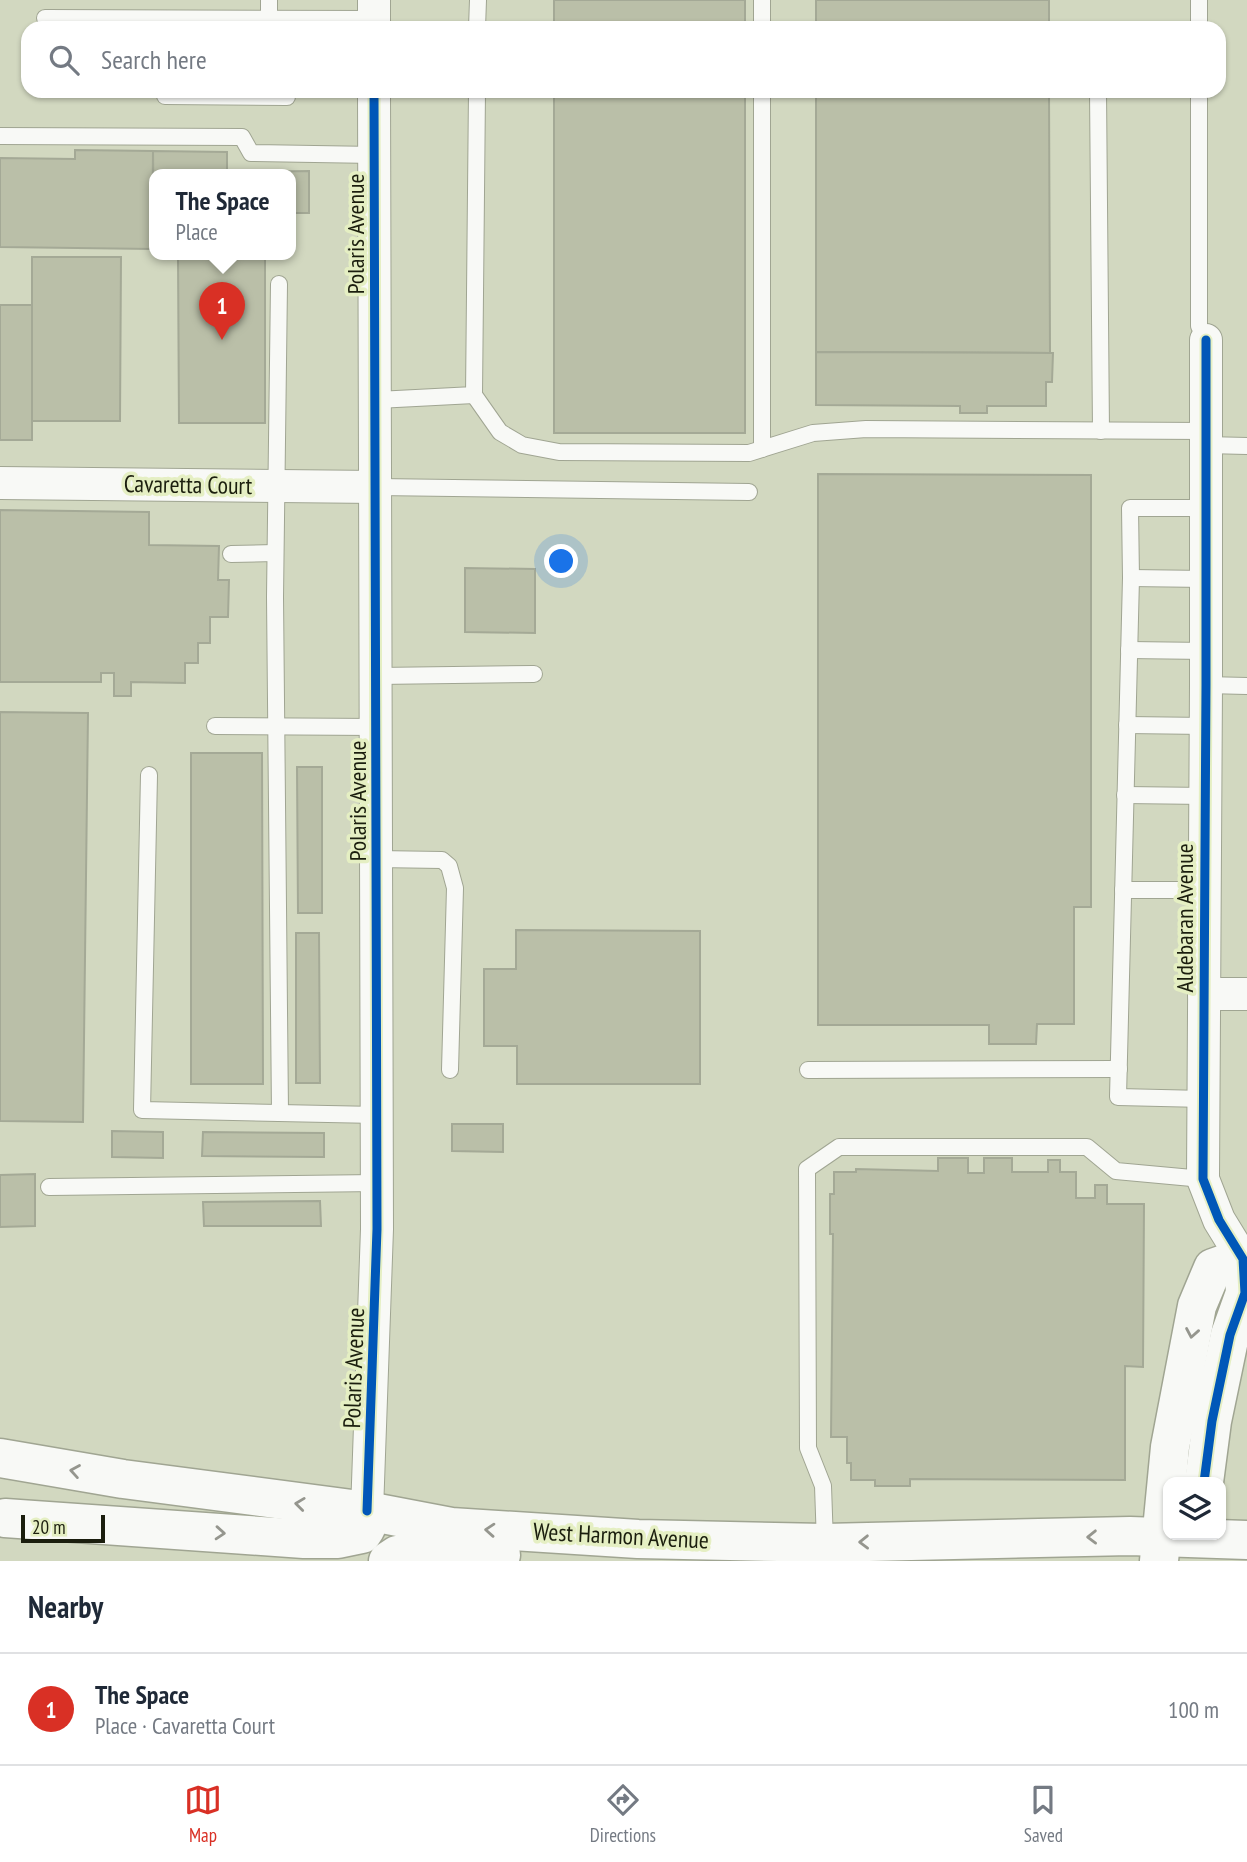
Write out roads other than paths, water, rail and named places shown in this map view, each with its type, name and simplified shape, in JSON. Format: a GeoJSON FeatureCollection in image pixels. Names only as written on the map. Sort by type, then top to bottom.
{"type":"FeatureCollection","features":[{"type":"Feature","properties":{"kind":"main road","name":"Aldebaran Avenue"},"geometry":{"type":"LineString","coordinates":[[1205,1477],[1212,1421],[1231,1372],[1230,1335],[1245,1293],[1245,1258]]}},
{"type":"Feature","properties":{"kind":"main road"},"geometry":{"type":"LineString","coordinates":[[1159,1549],[1170,1447],[1196,1306],[1213,1268],[1245,1258]]}},
{"type":"Feature","properties":{"kind":"main road","name":"West Harmon Avenue"},"geometry":{"type":"LineString","coordinates":[[0,1458],[136,1481],[368,1511],[451,1527],[638,1539],[1159,1549],[1247,1540]]}},
{"type":"Feature","properties":{"kind":"main road"},"geometry":{"type":"LineString","coordinates":[[3,1517],[304,1539],[338,1539],[362,1534],[366,1528],[368,1511]]}},
{"type":"Feature","properties":{"kind":"main road"},"geometry":{"type":"LineString","coordinates":[[3,1517],[120,1544],[225,1561]]}},
{"type":"Feature","properties":{"kind":"main road"},"geometry":{"type":"LineString","coordinates":[[388,1561],[406,1553],[594,1556],[722,1541]]}},
{"type":"Feature","properties":{"kind":"street","name":"Polaris Avenue"},"geometry":{"type":"LineString","coordinates":[[368,1511],[377,1183],[374,98]]}},
{"type":"Feature","properties":{"kind":"street","name":"Aldebaran Avenue"},"geometry":{"type":"LineString","coordinates":[[1206,340],[1203,1179],[1219,1220],[1245,1258]]}},
{"type":"Feature","properties":{"kind":"street","name":"Cavaretta Court"},"geometry":{"type":"LineString","coordinates":[[0,483],[377,487]]}},
{"type":"Feature","properties":{"kind":"street"},"geometry":{"type":"LineString","coordinates":[[1204,994],[1247,994]]}},
{"type":"Feature","properties":{"kind":"lane"},"geometry":{"type":"LineString","coordinates":[[269,0],[269,18]]}},
{"type":"Feature","properties":{"kind":"lane"},"geometry":{"type":"LineString","coordinates":[[477,21],[478,0]]}},
{"type":"Feature","properties":{"kind":"lane"},"geometry":{"type":"LineString","coordinates":[[762,0],[762,21]]}},
{"type":"Feature","properties":{"kind":"lane"},"geometry":{"type":"LineString","coordinates":[[1199,0],[1199,21]]}},
{"type":"Feature","properties":{"kind":"lane"},"geometry":{"type":"LineString","coordinates":[[208,21],[374,16]]}},
{"type":"Feature","properties":{"kind":"lane"},"geometry":{"type":"LineString","coordinates":[[45,18],[118,21]]}},
{"type":"Feature","properties":{"kind":"lane"},"geometry":{"type":"LineString","coordinates":[[477,98],[474,395],[500,432],[522,445],[559,452],[749,453],[813,433],[866,429],[1101,430],[1206,438],[1247,446]]}},
{"type":"Feature","properties":{"kind":"lane"},"geometry":{"type":"LineString","coordinates":[[762,98],[762,449]]}},
{"type":"Feature","properties":{"kind":"lane"},"geometry":{"type":"LineString","coordinates":[[1098,98],[1101,430]]}},
{"type":"Feature","properties":{"kind":"lane"},"geometry":{"type":"LineString","coordinates":[[1199,98],[1199,326],[1206,340]]}},
{"type":"Feature","properties":{"kind":"lane"},"geometry":{"type":"LineString","coordinates":[[0,136],[242,137],[251,153],[375,155]]}},
{"type":"Feature","properties":{"kind":"lane"},"geometry":{"type":"LineString","coordinates":[[279,284],[275,553],[280,1113]]}},
{"type":"Feature","properties":{"kind":"lane"},"geometry":{"type":"LineString","coordinates":[[377,400],[474,395]]}},
{"type":"Feature","properties":{"kind":"lane"},"geometry":{"type":"LineString","coordinates":[[377,487],[750,492]]}},
{"type":"Feature","properties":{"kind":"lane"},"geometry":{"type":"LineString","coordinates":[[1204,1099],[1118,1097],[1131,578],[1130,508],[1206,508]]}},
{"type":"Feature","properties":{"kind":"lane"},"geometry":{"type":"LineString","coordinates":[[231,554],[275,553]]}},
{"type":"Feature","properties":{"kind":"lane"},"geometry":{"type":"LineString","coordinates":[[1131,578],[1206,579]]}},
{"type":"Feature","properties":{"kind":"lane"},"geometry":{"type":"LineString","coordinates":[[1129,650],[1206,651]]}},
{"type":"Feature","properties":{"kind":"lane"},"geometry":{"type":"LineString","coordinates":[[377,676],[534,674]]}},
{"type":"Feature","properties":{"kind":"lane"},"geometry":{"type":"LineString","coordinates":[[1206,685],[1247,686]]}},
{"type":"Feature","properties":{"kind":"lane"},"geometry":{"type":"LineString","coordinates":[[1127,725],[1206,726]]}},
{"type":"Feature","properties":{"kind":"lane"},"geometry":{"type":"LineString","coordinates":[[215,726],[377,727]]}},
{"type":"Feature","properties":{"kind":"lane"},"geometry":{"type":"LineString","coordinates":[[149,775],[142,1111],[377,1115]]}},
{"type":"Feature","properties":{"kind":"lane"},"geometry":{"type":"LineString","coordinates":[[1125,795],[1206,796]]}},
{"type":"Feature","properties":{"kind":"lane"},"geometry":{"type":"LineString","coordinates":[[377,859],[442,860],[449,866],[455,888],[450,1070]]}},
{"type":"Feature","properties":{"kind":"lane"},"geometry":{"type":"LineString","coordinates":[[1123,890],[1205,890]]}},
{"type":"Feature","properties":{"kind":"lane"},"geometry":{"type":"LineString","coordinates":[[808,1070],[1119,1069]]}},
{"type":"Feature","properties":{"kind":"lane"},"geometry":{"type":"LineString","coordinates":[[825,1543],[823,1486],[808,1448],[807,1169],[839,1147],[1087,1147],[1116,1171],[1203,1179]]}},
{"type":"Feature","properties":{"kind":"lane"},"geometry":{"type":"LineString","coordinates":[[49,1187],[377,1183]]}},
{"type":"Feature","properties":{"kind":"place","name":"The Space"},"geometry":{"type":"Point","coordinates":[222,340]}}]}
